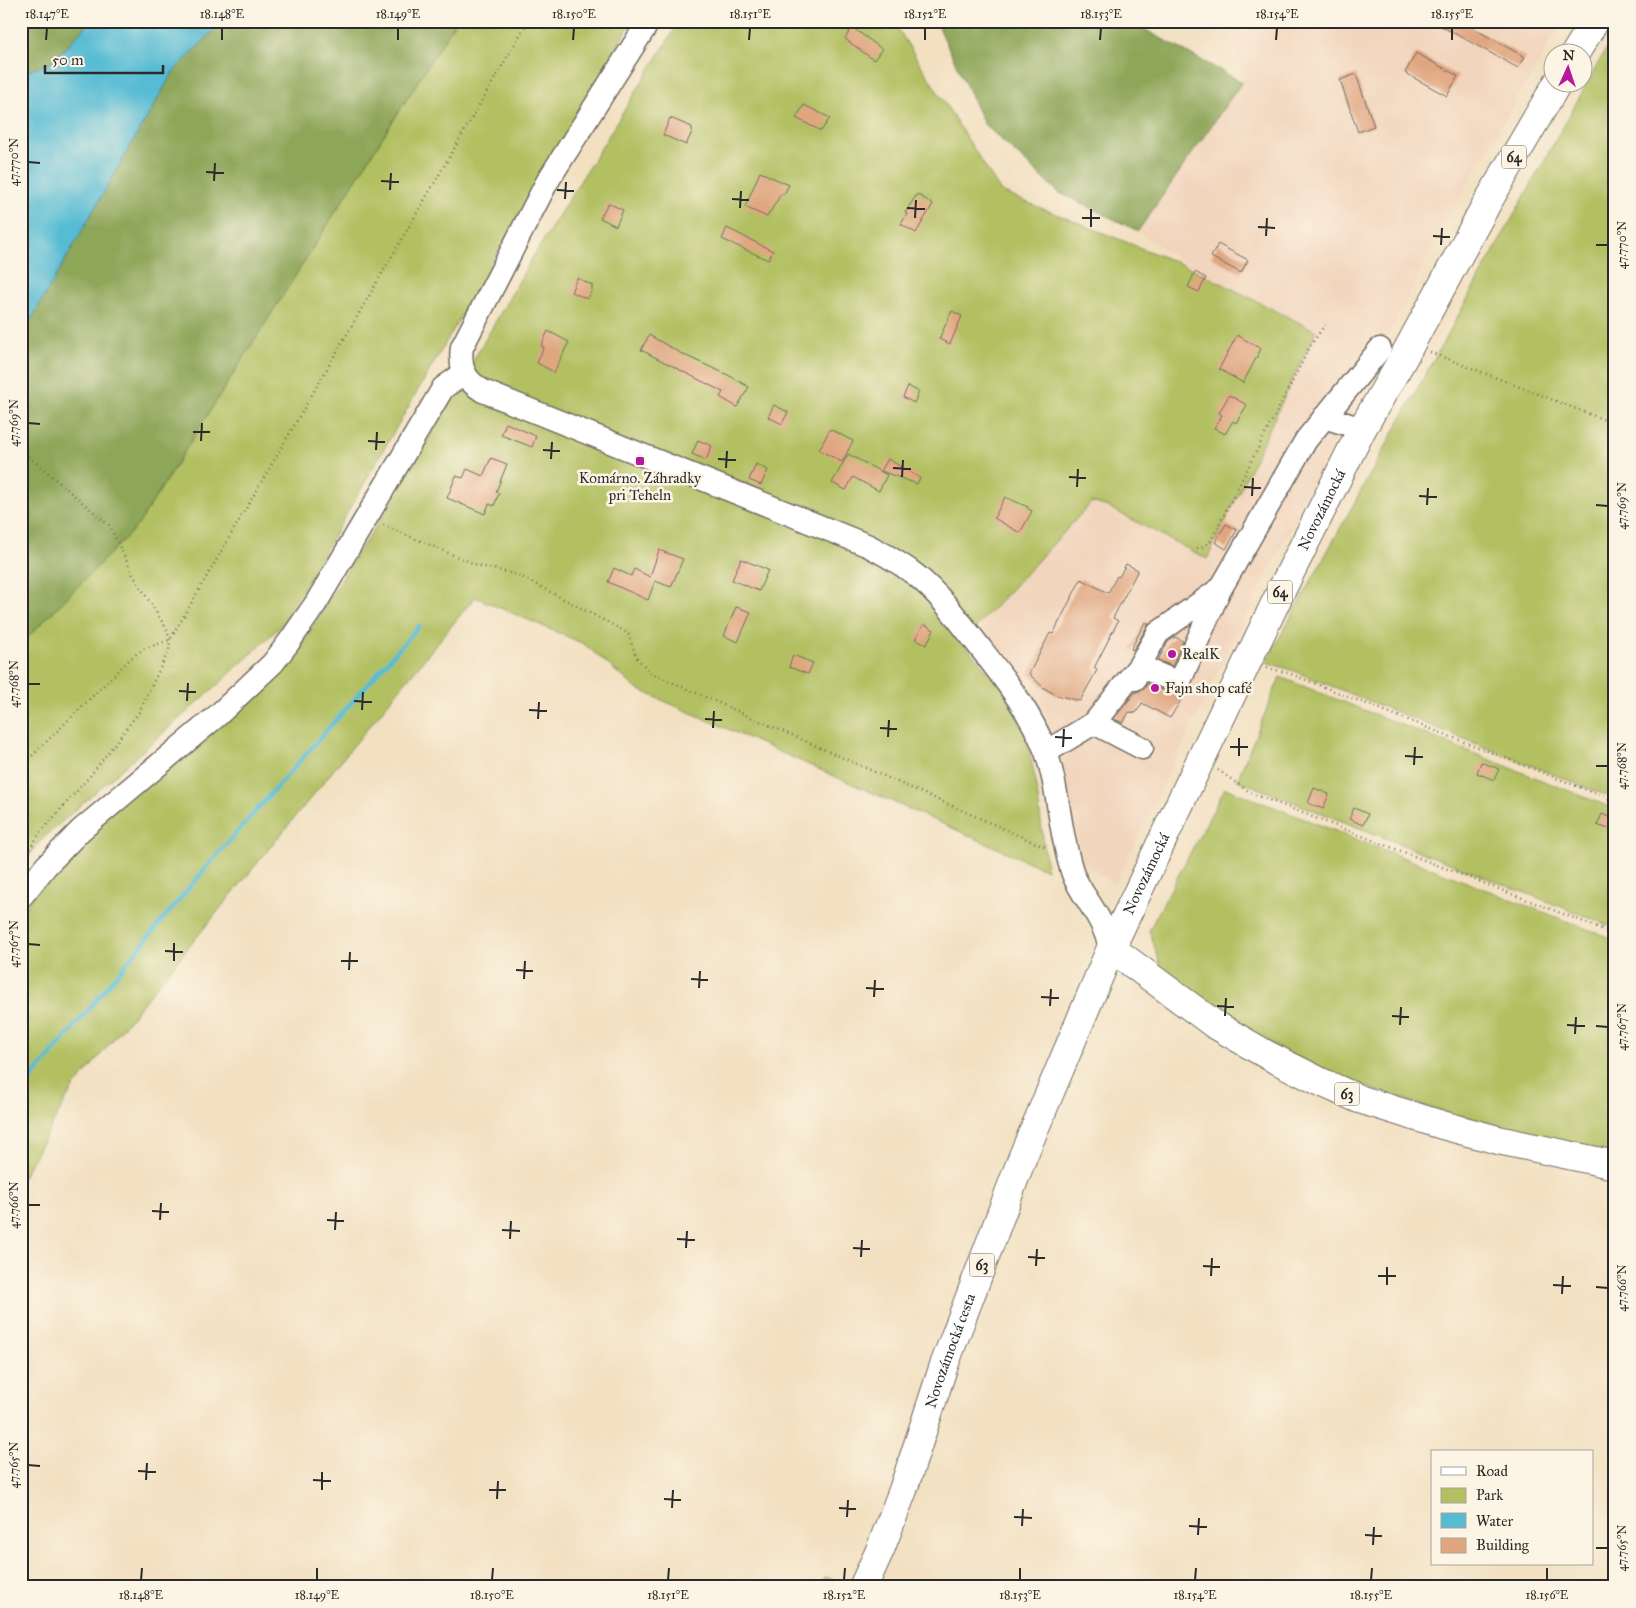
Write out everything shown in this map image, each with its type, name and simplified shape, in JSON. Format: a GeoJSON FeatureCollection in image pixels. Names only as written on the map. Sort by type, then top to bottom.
{"type":"FeatureCollection","features":[{"type":"Feature","properties":{"kind":"main road"},"geometry":{"type":"LineString","coordinates":[[1582,42],[1595,21]]}},
{"type":"Feature","properties":{"kind":"main road","name":"Novozámocká"},"geometry":{"type":"LineString","coordinates":[[1111,948],[1246,663],[1362,429],[1486,205],[1552,92]]}},
{"type":"Feature","properties":{"kind":"main road","name":"63"},"geometry":{"type":"LineString","coordinates":[[1111,948],[1214,1024],[1278,1060],[1359,1099],[1498,1140],[1615,1165]]}},
{"type":"Feature","properties":{"kind":"main road","name":"Novozámocká cesta"},"geometry":{"type":"LineString","coordinates":[[863,1587],[880,1550],[903,1490],[943,1368],[1023,1156],[1111,948]]}},
{"type":"Feature","properties":{"kind":"street"},"geometry":{"type":"LineString","coordinates":[[649,21],[547,182],[462,348],[461,357],[464,373],[474,385],[483,391],[869,546],[905,567],[932,590],[961,623],[1007,682],[1031,721],[1046,752],[1056,791],[1067,855],[1079,889],[1100,922],[1111,948]]}},
{"type":"Feature","properties":{"kind":"street"},"geometry":{"type":"LineString","coordinates":[[1139,666],[1179,684],[1221,588],[1306,440],[1380,349]]}},
{"type":"Feature","properties":{"kind":"street"},"geometry":{"type":"LineString","coordinates":[[21,897],[46,866],[81,830],[218,715],[273,662],[309,615],[443,388],[464,373]]}},
{"type":"Feature","properties":{"kind":"street"},"geometry":{"type":"LineString","coordinates":[[1324,417],[1362,429]]}},
{"type":"Feature","properties":{"kind":"street"},"geometry":{"type":"LineString","coordinates":[[1046,752],[1107,726],[1158,633],[1221,588]]}},
{"type":"Feature","properties":{"kind":"street"},"geometry":{"type":"LineString","coordinates":[[1130,695],[1139,666]]}},
{"type":"Feature","properties":{"kind":"street"},"geometry":{"type":"LineString","coordinates":[[1107,726],[1142,748]]}},
{"type":"Feature","properties":{"kind":"path"},"geometry":{"type":"LineString","coordinates":[[21,766],[130,659],[143,649],[170,640],[528,21]]}},
{"type":"Feature","properties":{"kind":"path"},"geometry":{"type":"LineString","coordinates":[[1196,548],[1210,542],[1312,343],[1325,325]]}},
{"type":"Feature","properties":{"kind":"path"},"geometry":{"type":"LineString","coordinates":[[1410,344],[1615,424]]}},
{"type":"Feature","properties":{"kind":"path"},"geometry":{"type":"LineString","coordinates":[[21,450],[110,526],[133,575],[166,628],[170,640],[169,650],[139,712],[90,776],[40,833],[21,862]]}},
{"type":"Feature","properties":{"kind":"path"},"geometry":{"type":"LineString","coordinates":[[367,518],[477,564],[518,575],[628,633],[636,657],[651,674],[1037,844],[1067,855]]}},
{"type":"Feature","properties":{"kind":"path"},"geometry":{"type":"LineString","coordinates":[[1246,663],[1288,673],[1615,801]]}},
{"type":"Feature","properties":{"kind":"path"},"geometry":{"type":"LineString","coordinates":[[1201,757],[1252,793],[1615,934]]}},
{"type":"Feature","properties":{"kind":"shaded area"},"geometry":{"type":"Polygon","coordinates":[[[1232,21],[1563,21],[1551,42],[1544,42],[1544,54],[1449,216],[1231,645],[1115,884],[1082,863],[1062,757],[1041,709],[979,624],[1092,502],[1108,507],[1191,268],[1138,231],[1242,82],[1232,21]]]}},
{"type":"Feature","properties":{"kind":"green space"},"geometry":{"type":"Polygon","coordinates":[[[28,21],[91,21],[52,62],[21,74],[21,32],[28,21]]]}},
{"type":"Feature","properties":{"kind":"green space"},"geometry":{"type":"Polygon","coordinates":[[[223,21],[456,21],[138,525],[21,644],[21,337],[173,72],[223,21]]]}},
{"type":"Feature","properties":{"kind":"green space"},"geometry":{"type":"Polygon","coordinates":[[[456,21],[632,21],[282,625],[222,681],[41,840],[21,867],[21,644],[138,525],[456,21]]]}},
{"type":"Feature","properties":{"kind":"green space"},"geometry":{"type":"Polygon","coordinates":[[[680,21],[893,21],[1001,192],[1191,268],[1316,331],[1207,559],[1108,507],[1092,502],[979,624],[964,644],[1001,686],[1025,732],[1036,782],[1047,870],[637,689],[584,644],[475,597],[71,1091],[21,1180],[21,913],[69,849],[305,639],[359,551],[389,507],[531,260],[680,21]]]}},
{"type":"Feature","properties":{"kind":"green space"},"geometry":{"type":"Polygon","coordinates":[[[936,21],[1129,21],[1242,82],[1138,231],[1058,192],[984,124],[936,21]]]}},
{"type":"Feature","properties":{"kind":"green space"},"geometry":{"type":"Polygon","coordinates":[[[1615,33],[1615,799],[1291,670],[1266,662],[1582,92],[1594,92],[1594,71],[1615,33]]]}},
{"type":"Feature","properties":{"kind":"green space"},"geometry":{"type":"Polygon","coordinates":[[[1280,677],[1615,809],[1615,928],[1237,780],[1280,677]]]}},
{"type":"Feature","properties":{"kind":"green space"},"geometry":{"type":"Polygon","coordinates":[[[1225,788],[1615,940],[1615,1155],[1589,1150],[1420,1105],[1340,1078],[1263,1040],[1161,967],[1149,930],[1225,788]]]}},
{"type":"Feature","properties":{"kind":"green space"},"geometry":{"type":"Polygon","coordinates":[[[825,1577],[856,1587],[820,1587],[825,1577]]]}},
{"type":"Feature","properties":{"kind":"water"},"geometry":{"type":"Polygon","coordinates":[[[91,21],[223,21],[173,72],[21,337],[21,74],[52,62],[91,21]]]}},
{"type":"Feature","properties":{"kind":"building"},"geometry":{"type":"Polygon","coordinates":[[[1432,21],[1460,21],[1525,57],[1518,68],[1432,21]]]}},
{"type":"Feature","properties":{"kind":"building"},"geometry":{"type":"Polygon","coordinates":[[[852,27],[882,49],[874,60],[845,39],[852,27]]]}},
{"type":"Feature","properties":{"kind":"building"},"geometry":{"type":"Polygon","coordinates":[[[1416,53],[1458,76],[1447,96],[1405,73],[1416,53]]]}},
{"type":"Feature","properties":{"kind":"building"},"geometry":{"type":"Polygon","coordinates":[[[1356,74],[1374,126],[1358,132],[1340,80],[1356,74]]]}},
{"type":"Feature","properties":{"kind":"building"},"geometry":{"type":"Polygon","coordinates":[[[804,105],[830,118],[821,131],[796,118],[804,105]]]}},
{"type":"Feature","properties":{"kind":"building"},"geometry":{"type":"Polygon","coordinates":[[[670,118],[692,127],[692,132],[686,145],[663,135],[670,118]]]}},
{"type":"Feature","properties":{"kind":"building"},"geometry":{"type":"Polygon","coordinates":[[[760,172],[789,185],[767,217],[745,207],[760,172]]]}},
{"type":"Feature","properties":{"kind":"building"},"geometry":{"type":"Polygon","coordinates":[[[917,194],[933,204],[916,233],[901,224],[907,214],[905,213],[917,194]]]}},
{"type":"Feature","properties":{"kind":"building"},"geometry":{"type":"Polygon","coordinates":[[[608,203],[623,210],[616,226],[600,218],[608,203]]]}},
{"type":"Feature","properties":{"kind":"building"},"geometry":{"type":"Polygon","coordinates":[[[727,228],[773,251],[768,260],[722,239],[727,228]]]}},
{"type":"Feature","properties":{"kind":"building"},"geometry":{"type":"Polygon","coordinates":[[[1218,244],[1248,260],[1241,273],[1211,257],[1218,244]]]}},
{"type":"Feature","properties":{"kind":"building"},"geometry":{"type":"Polygon","coordinates":[[[1195,272],[1206,278],[1199,292],[1188,287],[1195,272]]]}},
{"type":"Feature","properties":{"kind":"building"},"geometry":{"type":"Polygon","coordinates":[[[577,278],[592,285],[588,299],[571,292],[577,278]]]}},
{"type":"Feature","properties":{"kind":"building"},"geometry":{"type":"Polygon","coordinates":[[[952,311],[962,316],[950,344],[939,339],[952,311]]]}},
{"type":"Feature","properties":{"kind":"building"},"geometry":{"type":"Polygon","coordinates":[[[548,331],[569,342],[554,372],[537,363],[544,347],[541,346],[548,331]]]}},
{"type":"Feature","properties":{"kind":"building"},"geometry":{"type":"Polygon","coordinates":[[[649,335],[682,354],[749,387],[737,407],[720,397],[723,392],[641,350],[649,335]]]}},
{"type":"Feature","properties":{"kind":"building"},"geometry":{"type":"Polygon","coordinates":[[[1237,335],[1261,349],[1243,383],[1219,369],[1237,335]]]}},
{"type":"Feature","properties":{"kind":"building"},"geometry":{"type":"Polygon","coordinates":[[[908,386],[919,392],[914,403],[903,397],[908,386]]]}},
{"type":"Feature","properties":{"kind":"building"},"geometry":{"type":"Polygon","coordinates":[[[1229,395],[1247,405],[1236,423],[1233,421],[1225,434],[1214,428],[1222,415],[1219,413],[1229,395]]]}},
{"type":"Feature","properties":{"kind":"building"},"geometry":{"type":"Polygon","coordinates":[[[774,405],[788,412],[782,424],[768,417],[774,405]]]}},
{"type":"Feature","properties":{"kind":"building"},"geometry":{"type":"Polygon","coordinates":[[[506,423],[536,436],[532,447],[501,435],[506,423]]]}},
{"type":"Feature","properties":{"kind":"building"},"geometry":{"type":"Polygon","coordinates":[[[830,429],[853,441],[842,462],[819,450],[830,429]]]}},
{"type":"Feature","properties":{"kind":"building"},"geometry":{"type":"Polygon","coordinates":[[[698,440],[712,446],[706,460],[692,454],[698,440]]]}},
{"type":"Feature","properties":{"kind":"building"},"geometry":{"type":"Polygon","coordinates":[[[848,454],[887,475],[879,491],[853,477],[846,490],[832,483],[848,454]]]}},
{"type":"Feature","properties":{"kind":"building"},"geometry":{"type":"Polygon","coordinates":[[[491,458],[507,464],[496,492],[499,493],[494,506],[489,504],[485,514],[447,498],[456,476],[463,478],[467,469],[483,476],[491,458]]]}},
{"type":"Feature","properties":{"kind":"building"},"geometry":{"type":"Polygon","coordinates":[[[888,459],[920,478],[917,484],[881,471],[888,459]]]}},
{"type":"Feature","properties":{"kind":"building"},"geometry":{"type":"Polygon","coordinates":[[[756,464],[768,470],[761,485],[749,480],[756,464]]]}},
{"type":"Feature","properties":{"kind":"building"},"geometry":{"type":"Polygon","coordinates":[[[1005,497],[1028,507],[1032,511],[1020,533],[994,518],[1005,497]]]}},
{"type":"Feature","properties":{"kind":"building"},"geometry":{"type":"Polygon","coordinates":[[[1226,524],[1237,530],[1226,549],[1215,542],[1226,524]]]}},
{"type":"Feature","properties":{"kind":"building"},"geometry":{"type":"Polygon","coordinates":[[[659,550],[683,559],[671,587],[655,581],[648,600],[608,582],[614,568],[631,576],[634,569],[650,577],[659,550]]]}},
{"type":"Feature","properties":{"kind":"building"},"geometry":{"type":"Polygon","coordinates":[[[741,559],[768,570],[759,591],[732,580],[741,559]]]}},
{"type":"Feature","properties":{"kind":"building"},"geometry":{"type":"Polygon","coordinates":[[[1126,564],[1138,570],[1113,618],[1118,621],[1094,668],[1097,670],[1080,701],[1056,695],[1044,688],[1029,674],[1050,633],[1053,634],[1081,579],[1108,593],[1126,564]]]}},
{"type":"Feature","properties":{"kind":"building"},"geometry":{"type":"Polygon","coordinates":[[[736,607],[751,612],[738,642],[724,636],[736,607]]]}},
{"type":"Feature","properties":{"kind":"building"},"geometry":{"type":"Polygon","coordinates":[[[1145,622],[1149,624],[1133,650],[1131,649],[1145,622]]]}},
{"type":"Feature","properties":{"kind":"building"},"geometry":{"type":"Polygon","coordinates":[[[924,624],[934,630],[926,645],[915,639],[924,624]]]}},
{"type":"Feature","properties":{"kind":"building"},"geometry":{"type":"Polygon","coordinates":[[[1175,637],[1183,641],[1172,666],[1158,660],[1168,642],[1175,637]]]}},
{"type":"Feature","properties":{"kind":"building"},"geometry":{"type":"Polygon","coordinates":[[[793,655],[813,663],[808,674],[789,667],[793,655]]]}},
{"type":"Feature","properties":{"kind":"building"},"geometry":{"type":"Polygon","coordinates":[[[1147,684],[1174,695],[1184,695],[1170,718],[1142,703],[1136,713],[1129,712],[1123,723],[1114,719],[1133,695],[1144,689],[1147,684]]]}},
{"type":"Feature","properties":{"kind":"building"},"geometry":{"type":"Polygon","coordinates":[[[1481,762],[1499,769],[1494,780],[1477,773],[1481,762]]]}},
{"type":"Feature","properties":{"kind":"building"},"geometry":{"type":"Polygon","coordinates":[[[1314,788],[1329,794],[1323,809],[1308,803],[1314,788]]]}},
{"type":"Feature","properties":{"kind":"building"},"geometry":{"type":"Polygon","coordinates":[[[1354,808],[1368,814],[1363,825],[1349,819],[1354,808]]]}},
{"type":"Feature","properties":{"kind":"building"},"geometry":{"type":"Polygon","coordinates":[[[1602,814],[1615,819],[1615,831],[1597,825],[1602,814]]]}},
{"type":"Feature","properties":{"kind":"waterway"},"geometry":{"type":"LineString","coordinates":[[21,1091],[208,865],[419,626]]}},
{"type":"Feature","properties":{"kind":"place","name":"Komárno. Záhradky pri Teheln"},"geometry":{"type":"Point","coordinates":[640,461]}},
{"type":"Feature","properties":{"kind":"place","name":"RealK"},"geometry":{"type":"Point","coordinates":[1172,654]}},
{"type":"Feature","properties":{"kind":"place","name":"Fajn shop café"},"geometry":{"type":"Point","coordinates":[1155,688]}}]}
